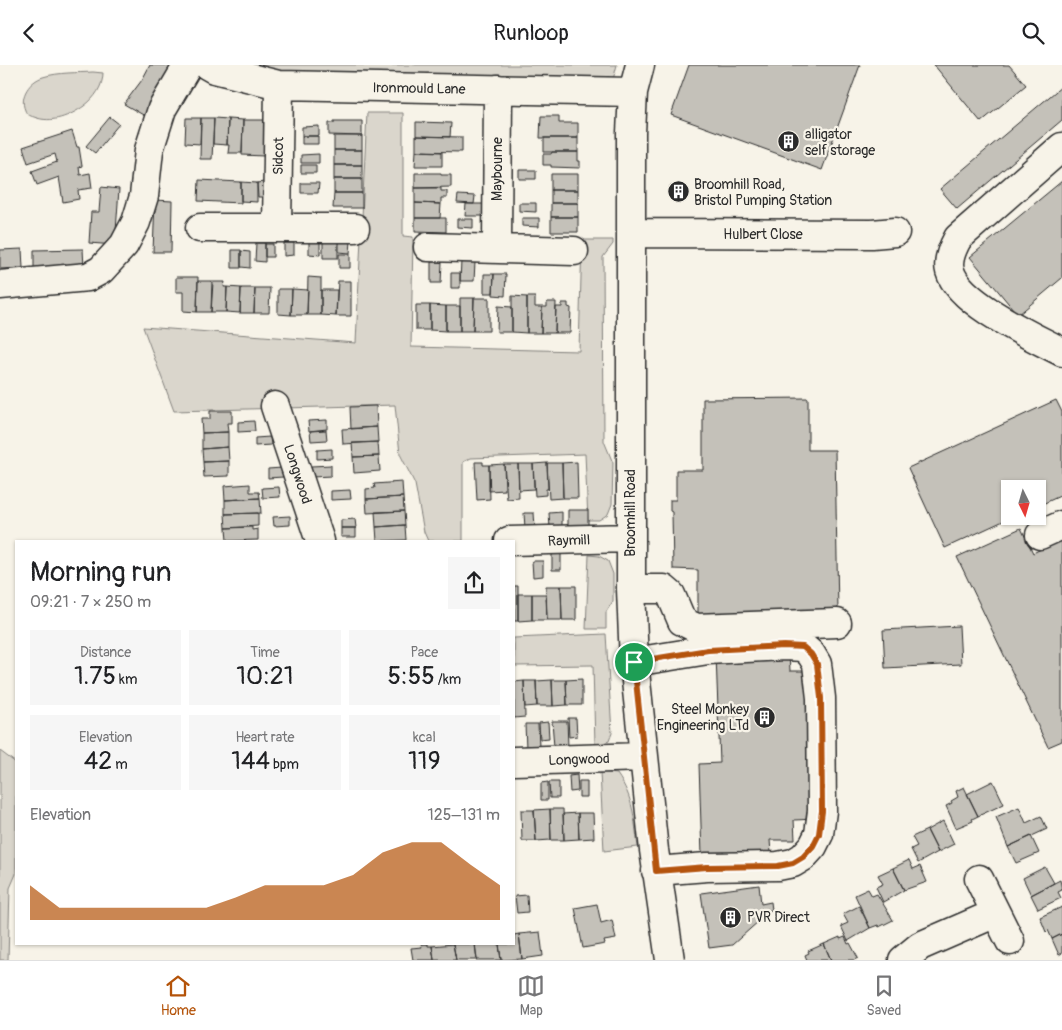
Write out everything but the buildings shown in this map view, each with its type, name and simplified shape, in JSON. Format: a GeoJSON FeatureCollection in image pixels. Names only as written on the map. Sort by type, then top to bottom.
{"type":"FeatureCollection","features":[{"type":"Feature","properties":{"kind":"street"},"geometry":{"type":"LineString","coordinates":[[0,285],[88,277],[101,270],[124,245],[136,223],[144,196],[149,150],[162,109],[188,65]]}},
{"type":"Feature","properties":{"kind":"street","name":"Ironmould Lane"},"geometry":{"type":"LineString","coordinates":[[207,65],[214,69],[279,85],[634,92]]}},
{"type":"Feature","properties":{"kind":"street","name":"Broomhill Road"},"geometry":{"type":"LineString","coordinates":[[640,65],[634,92],[630,133],[630,589],[634,662],[656,871],[670,960]]}},
{"type":"Feature","properties":{"kind":"street","name":"Sidcot"},"geometry":{"type":"LineString","coordinates":[[277,227],[279,85]]}},
{"type":"Feature","properties":{"kind":"street","name":"Maybourne"},"geometry":{"type":"LineString","coordinates":[[497,248],[498,89]]}},
{"type":"Feature","properties":{"kind":"street"},"geometry":{"type":"LineString","coordinates":[[1062,147],[958,238],[951,252],[950,271],[958,285],[986,311],[1062,353]]}},
{"type":"Feature","properties":{"kind":"street"},"geometry":{"type":"LineString","coordinates":[[200,228],[355,228]]}},
{"type":"Feature","properties":{"kind":"street","name":"Hulbert Close"},"geometry":{"type":"LineString","coordinates":[[631,233],[872,234],[895,232]]}},
{"type":"Feature","properties":{"kind":"street"},"geometry":{"type":"LineString","coordinates":[[428,247],[574,251]]}},
{"type":"Feature","properties":{"kind":"street","name":"Longwood"},"geometry":{"type":"LineString","coordinates":[[276,406],[320,540]]}},
{"type":"Feature","properties":{"kind":"street","name":"Raymill"},"geometry":{"type":"LineString","coordinates":[[515,541],[630,538]]}},
{"type":"Feature","properties":{"kind":"street"},"geometry":{"type":"LineString","coordinates":[[630,589],[664,589],[671,595],[682,621],[696,627],[837,623]]}},
{"type":"Feature","properties":{"kind":"street"},"geometry":{"type":"LineString","coordinates":[[634,662],[708,650],[784,646],[803,647],[811,654],[817,664],[821,698],[822,811],[819,834],[813,846],[803,857],[793,863],[778,866],[707,867],[656,871]]}},
{"type":"Feature","properties":{"kind":"street","name":"Longwood"},"geometry":{"type":"LineString","coordinates":[[515,761],[644,757]]}},
{"type":"Feature","properties":{"kind":"street"},"geometry":{"type":"LineString","coordinates":[[979,879],[1010,941]]}},
{"type":"Feature","properties":{"kind":"street"},"geometry":{"type":"LineString","coordinates":[[904,960],[920,946],[996,913]]}},
{"type":"Feature","properties":{"kind":"shaded area"},"geometry":{"type":"Polygon","coordinates":[[[240,65],[617,65],[612,83],[280,77],[240,65]]]}},
{"type":"Feature","properties":{"kind":"shaded area"},"geometry":{"type":"Polygon","coordinates":[[[103,73],[100,87],[92,99],[79,110],[67,116],[47,120],[27,114],[23,99],[30,86],[38,79],[55,74],[103,73]]]}},
{"type":"Feature","properties":{"kind":"shaded area"},"geometry":{"type":"Polygon","coordinates":[[[367,113],[403,113],[403,236],[413,237],[411,347],[579,351],[582,240],[613,240],[613,244],[603,257],[604,441],[613,463],[612,504],[608,514],[599,520],[588,520],[585,454],[471,458],[463,462],[463,540],[428,540],[424,532],[415,484],[400,454],[395,405],[174,411],[143,327],[356,343],[367,113]]]}},
{"type":"Feature","properties":{"kind":"shaded area"},"geometry":{"type":"Polygon","coordinates":[[[589,555],[599,556],[608,561],[613,574],[613,601],[606,612],[606,629],[586,629],[589,555]]]}},
{"type":"Feature","properties":{"kind":"shaded area"},"geometry":{"type":"Polygon","coordinates":[[[606,634],[612,733],[609,741],[595,746],[593,665],[515,666],[515,638],[606,634]]]}},
{"type":"Feature","properties":{"kind":"shaded area"},"geometry":{"type":"Polygon","coordinates":[[[0,751],[15,762],[15,876],[10,888],[8,960],[0,960],[0,751]]]}},
{"type":"Feature","properties":{"kind":"shaded area"},"geometry":{"type":"Polygon","coordinates":[[[600,772],[617,774],[623,783],[630,800],[638,847],[604,851],[600,772]]]}},
{"type":"Feature","properties":{"kind":"place","name":"alligator self storage"},"geometry":{"type":"Point","coordinates":[789,142]}},
{"type":"Feature","properties":{"kind":"place","name":"Broomhill Road, Bristol Pumping Station"},"geometry":{"type":"Point","coordinates":[678,192]}},
{"type":"Feature","properties":{"kind":"place","name":"Steel Monkey Engineering LTd"},"geometry":{"type":"Point","coordinates":[765,717]}},
{"type":"Feature","properties":{"kind":"place","name":"PVR Direct"},"geometry":{"type":"Point","coordinates":[731,917]}},
{"type":"Feature","properties":{"kind":"route"},"geometry":{"type":"LineString","coordinates":[[784,646],[803,647],[811,654],[817,664],[821,698],[822,811],[819,834],[813,846],[803,857],[793,863],[778,866],[707,867],[656,871],[634,662],[708,650],[784,646]]}}]}
